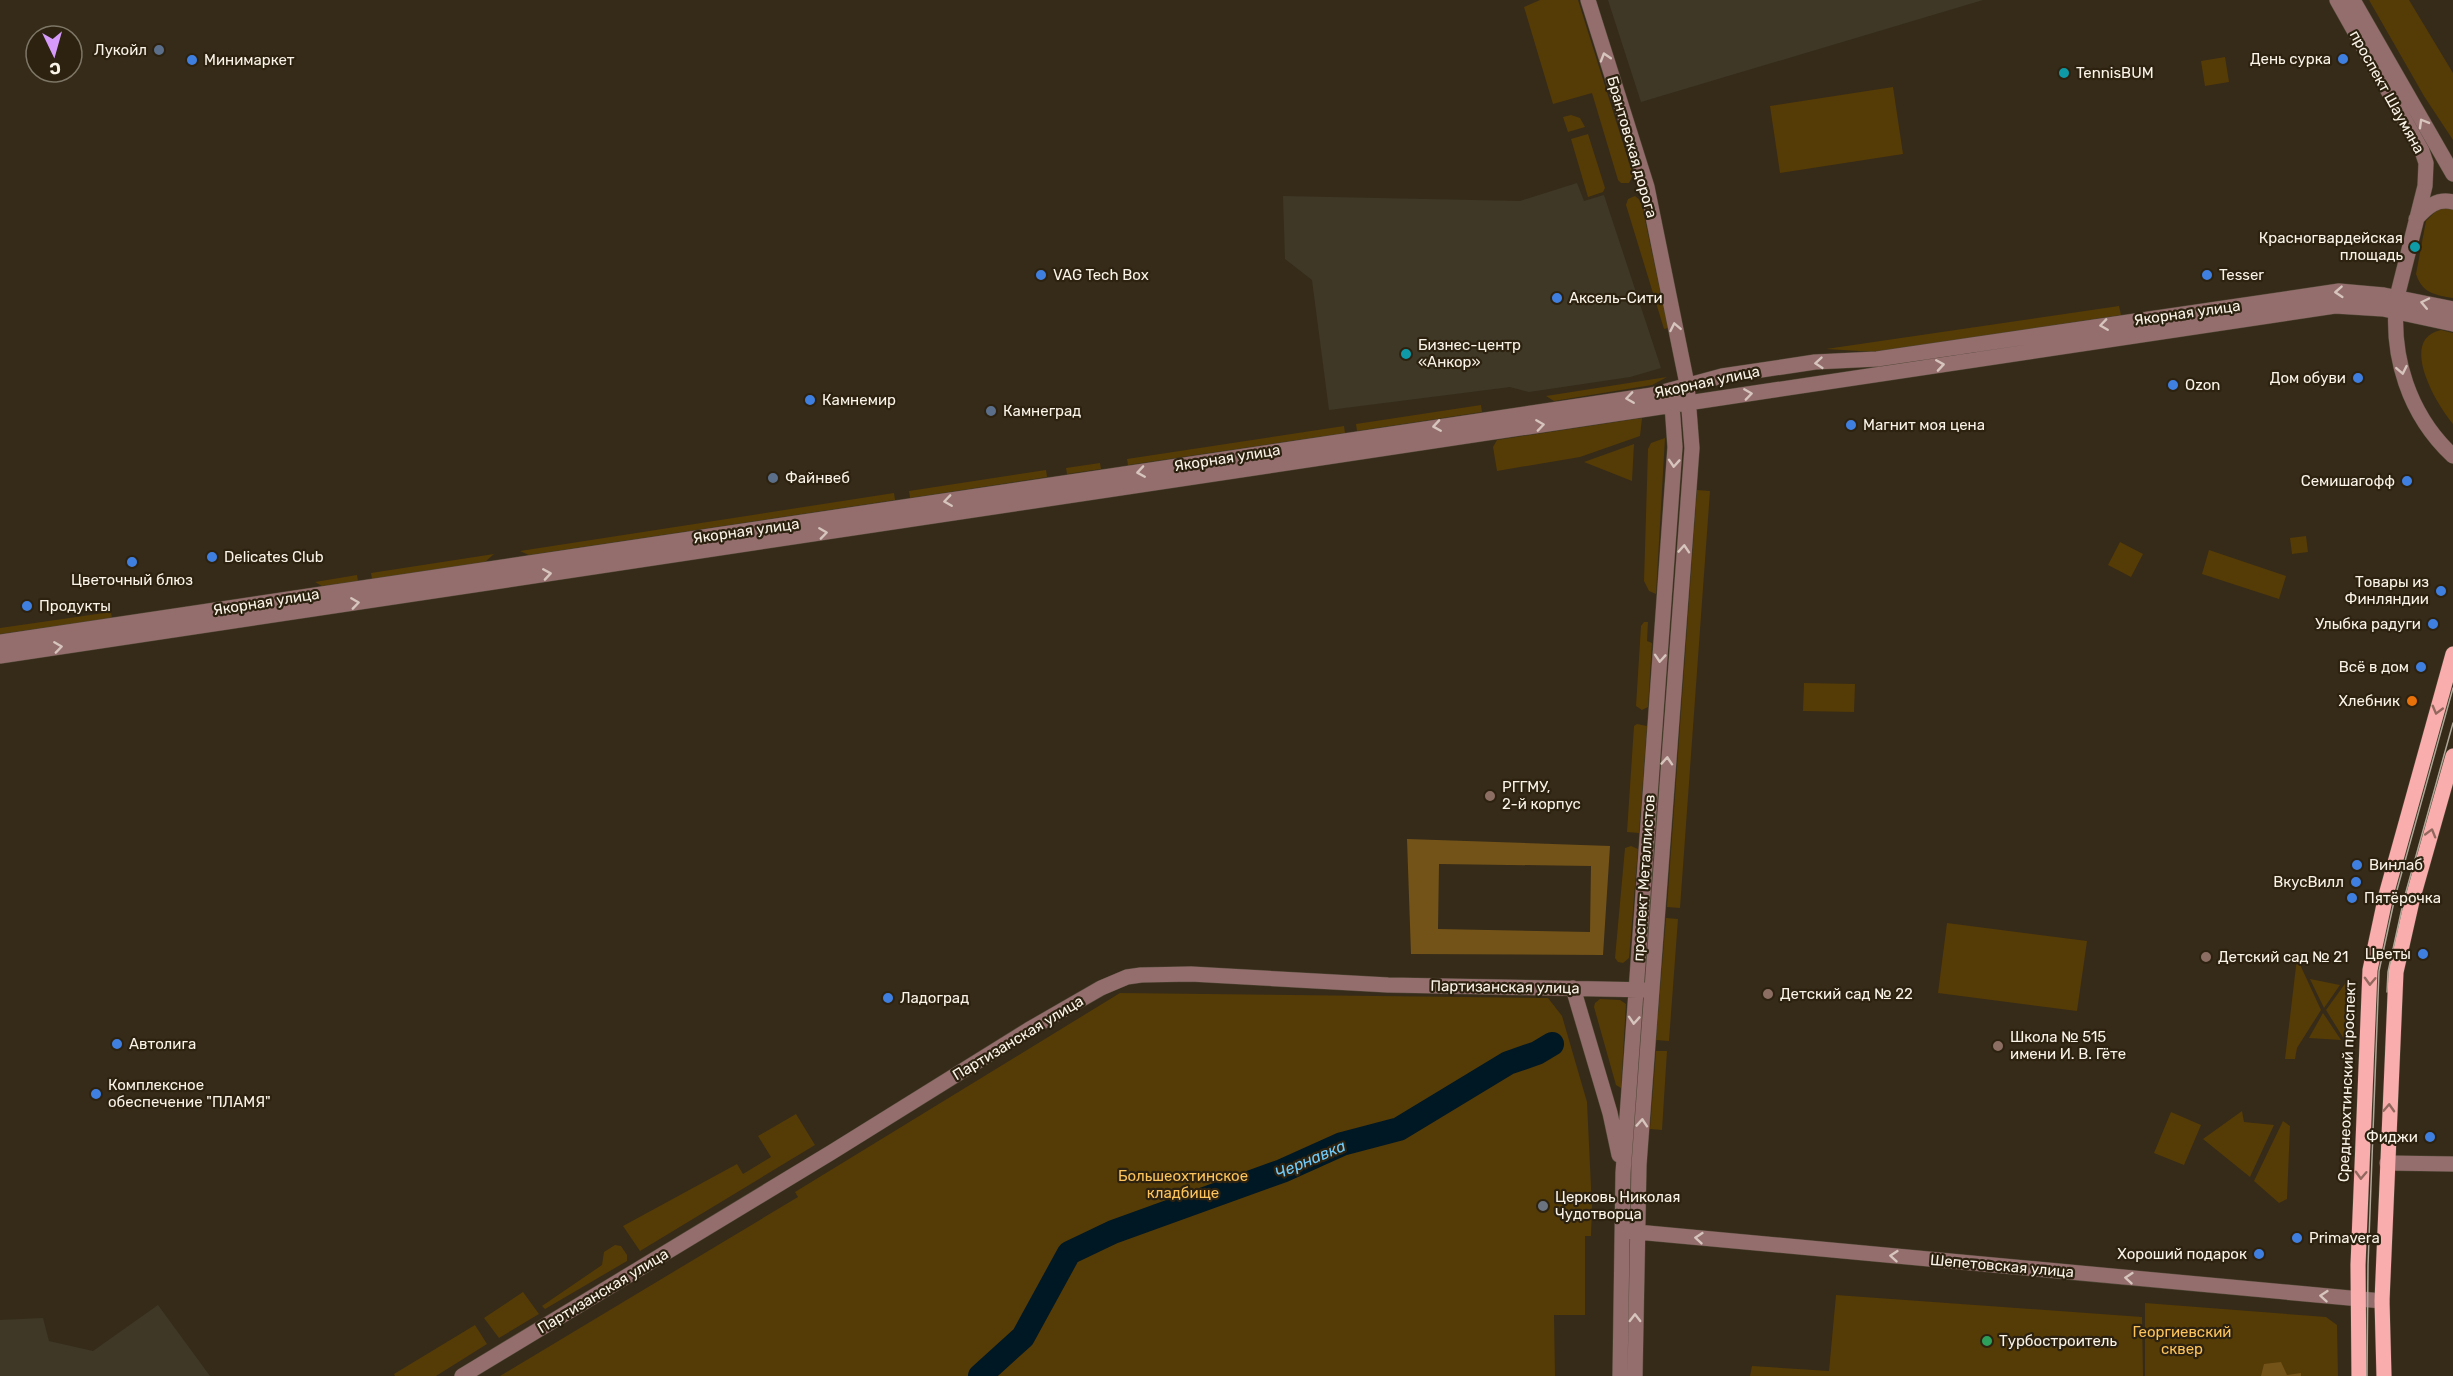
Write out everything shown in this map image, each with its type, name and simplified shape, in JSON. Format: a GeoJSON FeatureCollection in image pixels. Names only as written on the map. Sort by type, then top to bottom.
{"type":"FeatureCollection","features":[{"type":"Feature","properties":{"kind":"main road","name":"Среднеохтинский проспект"},"geometry":{"type":"LineString","coordinates":[[2359,1376],[2358,1299],[2370,970],[2386,895],[2453,654]]}},
{"type":"Feature","properties":{"kind":"main road"},"geometry":{"type":"LineString","coordinates":[[2384,1376],[2382,1301],[2396,972],[2412,901],[2453,756]]}},
{"type":"Feature","properties":{"kind":"street","name":"Брантовская дорога"},"geometry":{"type":"LineString","coordinates":[[1588,0],[1647,187],[1690,402]]}},
{"type":"Feature","properties":{"kind":"street","name":"проспект Шаумяна"},"geometry":{"type":"LineString","coordinates":[[2337,0],[2422,151],[2427,175],[2414,221]]}},
{"type":"Feature","properties":{"kind":"street","name":"проспект Шаумяна"},"geometry":{"type":"LineString","coordinates":[[2354,0],[2453,174]]}},
{"type":"Feature","properties":{"kind":"street"},"geometry":{"type":"LineString","coordinates":[[2453,202],[2436,202],[2426,208],[2414,221],[2396,304],[2403,376],[2411,400],[2424,423],[2453,456]]}},
{"type":"Feature","properties":{"kind":"street","name":"Якорная улица"},"geometry":{"type":"LineString","coordinates":[[0,642],[1652,395],[1722,376],[1815,362],[1877,359],[2329,293],[2352,291],[2453,324]]}},
{"type":"Feature","properties":{"kind":"street","name":"Якорная улица"},"geometry":{"type":"LineString","coordinates":[[0,656],[2335,306],[2396,304],[2453,309]]}},
{"type":"Feature","properties":{"kind":"street"},"geometry":{"type":"LineString","coordinates":[[1672,405],[1687,384]]}},
{"type":"Feature","properties":{"kind":"street","name":"проспект Металлистов"},"geometry":{"type":"LineString","coordinates":[[1635,1376],[1629,1232],[1623,1173],[1643,990],[1692,448],[1690,402]]}},
{"type":"Feature","properties":{"kind":"street","name":"проспект Металлистов"},"geometry":{"type":"LineString","coordinates":[[1620,1376],[1675,447],[1672,405]]}},
{"type":"Feature","properties":{"kind":"street","name":"Партизанская улица"},"geometry":{"type":"LineString","coordinates":[[462,1376],[832,1152],[1028,1030],[1101,988],[1127,977],[1151,974],[1191,974],[1388,985],[1643,990]]}},
{"type":"Feature","properties":{"kind":"street"},"geometry":{"type":"LineString","coordinates":[[1573,988],[1610,1113],[1623,1173]]}},
{"type":"Feature","properties":{"kind":"street"},"geometry":{"type":"LineString","coordinates":[[2387,1163],[2453,1164]]}},
{"type":"Feature","properties":{"kind":"street","name":"Шепетовская улица"},"geometry":{"type":"LineString","coordinates":[[1629,1232],[2382,1301]]}},
{"type":"Feature","properties":{"kind":"shaded area"},"geometry":{"type":"Polygon","coordinates":[[[1608,0],[1983,0],[1641,102],[1608,0]]]}},
{"type":"Feature","properties":{"kind":"shaded area"},"geometry":{"type":"Polygon","coordinates":[[[1577,183],[1584,201],[1604,195],[1661,368],[1630,377],[1529,392],[1510,387],[1329,410],[1312,280],[1285,259],[1283,196],[1520,201],[1577,183]]]}},
{"type":"Feature","properties":{"kind":"shaded area"},"geometry":{"type":"Polygon","coordinates":[[[1407,839],[1610,846],[1603,955],[1411,954],[1407,839]],[[1439,864],[1438,929],[1590,932],[1591,866],[1439,864]]]}},
{"type":"Feature","properties":{"kind":"shaded area"},"geometry":{"type":"Polygon","coordinates":[[[158,1305],[210,1376],[0,1376],[0,1320],[43,1318],[49,1341],[93,1351],[158,1305]]]}},
{"type":"Feature","properties":{"kind":"shaded area"},"geometry":{"type":"Polygon","coordinates":[[[2281,1362],[2287,1375],[2301,1373],[2301,1376],[2261,1376],[2264,1364],[2281,1362]]]}},
{"type":"Feature","properties":{"kind":"green space"},"geometry":{"type":"Polygon","coordinates":[[[1540,0],[1578,0],[1633,175],[1629,183],[1621,183],[1618,180],[1592,93],[1553,104],[1524,7],[1540,0]]]}},
{"type":"Feature","properties":{"kind":"green space"},"geometry":{"type":"Polygon","coordinates":[[[2369,0],[2409,0],[2453,73],[2453,140],[2424,96],[2369,0]]]}},
{"type":"Feature","properties":{"kind":"green space"},"geometry":{"type":"Polygon","coordinates":[[[2225,57],[2229,82],[2205,86],[2201,61],[2225,57]]]}},
{"type":"Feature","properties":{"kind":"green space"},"geometry":{"type":"Polygon","coordinates":[[[1893,87],[1903,154],[1780,173],[1770,106],[1893,87]]]}},
{"type":"Feature","properties":{"kind":"green space"},"geometry":{"type":"Polygon","coordinates":[[[1571,115],[1580,118],[1585,127],[1568,132],[1563,117],[1571,115]]]}},
{"type":"Feature","properties":{"kind":"green space"},"geometry":{"type":"Polygon","coordinates":[[[1588,134],[1605,188],[1603,192],[1588,197],[1571,139],[1588,134]]]}},
{"type":"Feature","properties":{"kind":"green space"},"geometry":{"type":"Polygon","coordinates":[[[1635,196],[1641,201],[1668,328],[1664,329],[1626,205],[1628,199],[1635,196]]]}},
{"type":"Feature","properties":{"kind":"green space"},"geometry":{"type":"Polygon","coordinates":[[[2453,209],[2453,298],[2430,292],[2422,285],[2416,274],[2426,221],[2437,210],[2453,209]]]}},
{"type":"Feature","properties":{"kind":"green space"},"geometry":{"type":"Polygon","coordinates":[[[2119,306],[2121,315],[1876,352],[1826,349],[2119,306]]]}},
{"type":"Feature","properties":{"kind":"green space"},"geometry":{"type":"Polygon","coordinates":[[[2441,330],[2453,333],[2453,424],[2430,388],[2421,358],[2422,346],[2428,336],[2441,330]]]}},
{"type":"Feature","properties":{"kind":"green space"},"geometry":{"type":"Polygon","coordinates":[[[1667,377],[1652,385],[1554,401],[1546,396],[1667,377]]]}},
{"type":"Feature","properties":{"kind":"green space"},"geometry":{"type":"Polygon","coordinates":[[[1481,405],[1482,412],[1357,431],[1356,424],[1481,405]]]}},
{"type":"Feature","properties":{"kind":"green space"},"geometry":{"type":"Polygon","coordinates":[[[1642,418],[1640,436],[1580,457],[1497,471],[1493,447],[1497,440],[1642,418]]]}},
{"type":"Feature","properties":{"kind":"green space"},"geometry":{"type":"Polygon","coordinates":[[[1344,426],[1345,433],[1128,465],[1127,459],[1344,426]]]}},
{"type":"Feature","properties":{"kind":"green space"},"geometry":{"type":"Polygon","coordinates":[[[1665,438],[1656,594],[1649,591],[1644,581],[1648,449],[1651,443],[1665,438]]]}},
{"type":"Feature","properties":{"kind":"green space"},"geometry":{"type":"Polygon","coordinates":[[[1634,444],[1632,481],[1584,462],[1634,444]]]}},
{"type":"Feature","properties":{"kind":"green space"},"geometry":{"type":"Polygon","coordinates":[[[1100,463],[1101,469],[1067,474],[1066,468],[1100,463]]]}},
{"type":"Feature","properties":{"kind":"green space"},"geometry":{"type":"Polygon","coordinates":[[[1046,470],[1047,477],[910,498],[909,491],[1046,470]]]}},
{"type":"Feature","properties":{"kind":"green space"},"geometry":{"type":"Polygon","coordinates":[[[1697,490],[1710,491],[1680,908],[1667,907],[1697,490]]]}},
{"type":"Feature","properties":{"kind":"green space"},"geometry":{"type":"Polygon","coordinates":[[[894,493],[895,500],[529,555],[520,551],[894,493]]]}},
{"type":"Feature","properties":{"kind":"green space"},"geometry":{"type":"Polygon","coordinates":[[[2306,536],[2308,552],[2292,554],[2290,538],[2306,536]]]}},
{"type":"Feature","properties":{"kind":"green space"},"geometry":{"type":"Polygon","coordinates":[[[2120,542],[2143,554],[2131,577],[2108,565],[2120,542]]]}},
{"type":"Feature","properties":{"kind":"green space"},"geometry":{"type":"Polygon","coordinates":[[[2209,550],[2286,576],[2279,599],[2202,574],[2209,550]]]}},
{"type":"Feature","properties":{"kind":"green space"},"geometry":{"type":"Polygon","coordinates":[[[494,554],[485,562],[372,579],[371,573],[494,554]]]}},
{"type":"Feature","properties":{"kind":"green space"},"geometry":{"type":"Polygon","coordinates":[[[357,575],[358,581],[322,586],[315,582],[357,575]]]}},
{"type":"Feature","properties":{"kind":"green space"},"geometry":{"type":"Polygon","coordinates":[[[111,612],[112,618],[0,634],[0,628],[111,612]]]}},
{"type":"Feature","properties":{"kind":"green space"},"geometry":{"type":"Polygon","coordinates":[[[1644,622],[1648,622],[1647,641],[1652,643],[1648,707],[1642,710],[1636,706],[1641,626],[1644,622]]]}},
{"type":"Feature","properties":{"kind":"green space"},"geometry":{"type":"Polygon","coordinates":[[[1804,683],[1855,684],[1854,712],[1803,711],[1804,683]]]}},
{"type":"Feature","properties":{"kind":"green space"},"geometry":{"type":"Polygon","coordinates":[[[1637,724],[1647,726],[1639,833],[1627,832],[1634,726],[1637,724]]]}},
{"type":"Feature","properties":{"kind":"green space"},"geometry":{"type":"Polygon","coordinates":[[[1631,846],[1638,849],[1629,958],[1623,963],[1618,962],[1615,958],[1625,848],[1631,846]]]}},
{"type":"Feature","properties":{"kind":"green space"},"geometry":{"type":"Polygon","coordinates":[[[1666,918],[1678,919],[1669,1041],[1656,1040],[1666,918]]]}},
{"type":"Feature","properties":{"kind":"green space"},"geometry":{"type":"Polygon","coordinates":[[[1947,923],[2087,941],[2077,1011],[1938,993],[1947,923]]]}},
{"type":"Feature","properties":{"kind":"green space"},"geometry":{"type":"Polygon","coordinates":[[[2297,958],[2321,1010],[2297,1048],[2295,1059],[2285,1059],[2297,958]]]}},
{"type":"Feature","properties":{"kind":"green space"},"geometry":{"type":"Polygon","coordinates":[[[2310,979],[2340,985],[2324,1008],[2310,979]]]}},
{"type":"Feature","properties":{"kind":"green space"},"geometry":{"type":"Polygon","coordinates":[[[2347,981],[2352,982],[2349,1040],[2344,1039],[2326,1010],[2347,981]]]}},
{"type":"Feature","properties":{"kind":"green space","name":"Большеохтинское кладбище"},"geometry":{"type":"Polygon","coordinates":[[[1120,993],[1548,998],[1562,1016],[1587,1102],[1592,1208],[1591,1236],[1585,1236],[1585,1315],[1554,1315],[1555,1376],[500,1376],[798,1197],[795,1192],[1120,993]]]}},
{"type":"Feature","properties":{"kind":"green space"},"geometry":{"type":"Polygon","coordinates":[[[1600,999],[1620,1000],[1626,1004],[1621,1088],[1616,1085],[1594,1007],[1600,999]]]}},
{"type":"Feature","properties":{"kind":"green space"},"geometry":{"type":"Polygon","coordinates":[[[2323,1013],[2341,1040],[2309,1038],[2323,1013]]]}},
{"type":"Feature","properties":{"kind":"green space"},"geometry":{"type":"Polygon","coordinates":[[[1656,1051],[1667,1051],[1662,1130],[1650,1129],[1656,1051]]]}},
{"type":"Feature","properties":{"kind":"green space"},"geometry":{"type":"Polygon","coordinates":[[[2242,1111],[2244,1122],[2274,1125],[2250,1177],[2203,1139],[2242,1111]]]}},
{"type":"Feature","properties":{"kind":"green space"},"geometry":{"type":"Polygon","coordinates":[[[2171,1112],[2201,1125],[2184,1165],[2154,1153],[2171,1112]]]}},
{"type":"Feature","properties":{"kind":"green space"},"geometry":{"type":"Polygon","coordinates":[[[796,1114],[815,1145],[640,1251],[623,1226],[737,1164],[743,1174],[771,1157],[758,1136],[796,1114]]]}},
{"type":"Feature","properties":{"kind":"green space"},"geometry":{"type":"Polygon","coordinates":[[[2283,1121],[2290,1126],[2287,1199],[2279,1203],[2254,1181],[2283,1121]]]}},
{"type":"Feature","properties":{"kind":"green space"},"geometry":{"type":"Polygon","coordinates":[[[615,1245],[621,1246],[627,1255],[627,1261],[545,1309],[542,1306],[602,1265],[604,1252],[615,1245]]]}},
{"type":"Feature","properties":{"kind":"green space"},"geometry":{"type":"Polygon","coordinates":[[[523,1292],[539,1314],[499,1338],[484,1318],[523,1292]]]}},
{"type":"Feature","properties":{"kind":"green space","name":"Турбостроитель"},"geometry":{"type":"Polygon","coordinates":[[[1836,1295],[2142,1317],[2143,1376],[1750,1376],[1752,1366],[1829,1371],[1836,1295]]]}},
{"type":"Feature","properties":{"kind":"green space","name":"Георгиевский сквер"},"geometry":{"type":"Polygon","coordinates":[[[2145,1303],[2326,1317],[2337,1325],[2338,1376],[2145,1376],[2145,1303]]]}},
{"type":"Feature","properties":{"kind":"green space"},"geometry":{"type":"Polygon","coordinates":[[[475,1325],[487,1344],[436,1376],[395,1376],[394,1374],[475,1325]]]}},
{"type":"Feature","properties":{"kind":"waterway","name":"Чернавка"},"geometry":{"type":"LineString","coordinates":[[980,1376],[1023,1337],[1069,1253],[1113,1232],[1282,1171],[1342,1144],[1399,1129],[1508,1063],[1537,1053],[1552,1044]]}},
{"type":"Feature","properties":{"kind":"tram line"},"geometry":{"type":"LineString","coordinates":[[2367,1376],[2368,1265],[2379,971],[2395,897],[2453,688]]}},
{"type":"Feature","properties":{"kind":"tram line"},"geometry":{"type":"LineString","coordinates":[[2387,992],[2388,972],[2404,899],[2453,723]]}},
{"type":"Feature","properties":{"kind":"place","name":"Лукойл"},"geometry":{"type":"Point","coordinates":[159,50]}},
{"type":"Feature","properties":{"kind":"place","name":"День сурка"},"geometry":{"type":"Point","coordinates":[2343,59]}},
{"type":"Feature","properties":{"kind":"place","name":"Минимаркет"},"geometry":{"type":"Point","coordinates":[192,60]}},
{"type":"Feature","properties":{"kind":"place","name":"TennisBUM"},"geometry":{"type":"Point","coordinates":[2064,73]}},
{"type":"Feature","properties":{"kind":"place","name":"Красногвардейская площадь"},"geometry":{"type":"Point","coordinates":[2415,247]}},
{"type":"Feature","properties":{"kind":"place","name":"VAG Tech Box"},"geometry":{"type":"Point","coordinates":[1041,275]}},
{"type":"Feature","properties":{"kind":"place","name":"Tesser"},"geometry":{"type":"Point","coordinates":[2207,275]}},
{"type":"Feature","properties":{"kind":"place","name":"Аксель-Сити"},"geometry":{"type":"Point","coordinates":[1557,298]}},
{"type":"Feature","properties":{"kind":"place","name":"Бизнес-центр «Анкор»"},"geometry":{"type":"Point","coordinates":[1406,354]}},
{"type":"Feature","properties":{"kind":"place","name":"Дом обуви"},"geometry":{"type":"Point","coordinates":[2358,378]}},
{"type":"Feature","properties":{"kind":"place","name":"Ozon"},"geometry":{"type":"Point","coordinates":[2173,385]}},
{"type":"Feature","properties":{"kind":"place","name":"Камнемир"},"geometry":{"type":"Point","coordinates":[810,400]}},
{"type":"Feature","properties":{"kind":"place","name":"Камнеград"},"geometry":{"type":"Point","coordinates":[991,411]}},
{"type":"Feature","properties":{"kind":"place","name":"Магнит моя цена"},"geometry":{"type":"Point","coordinates":[1851,425]}},
{"type":"Feature","properties":{"kind":"place","name":"Файнвеб"},"geometry":{"type":"Point","coordinates":[773,478]}},
{"type":"Feature","properties":{"kind":"place","name":"Семишагофф"},"geometry":{"type":"Point","coordinates":[2407,481]}},
{"type":"Feature","properties":{"kind":"place","name":"Delicates Club"},"geometry":{"type":"Point","coordinates":[212,557]}},
{"type":"Feature","properties":{"kind":"place","name":"Цветочный блюз"},"geometry":{"type":"Point","coordinates":[132,562]}},
{"type":"Feature","properties":{"kind":"place","name":"Товары из Финляндии"},"geometry":{"type":"Point","coordinates":[2441,591]}},
{"type":"Feature","properties":{"kind":"place","name":"Продукты"},"geometry":{"type":"Point","coordinates":[27,606]}},
{"type":"Feature","properties":{"kind":"place","name":"Улыбка радуги"},"geometry":{"type":"Point","coordinates":[2433,624]}},
{"type":"Feature","properties":{"kind":"place","name":"Всё в дом"},"geometry":{"type":"Point","coordinates":[2421,667]}},
{"type":"Feature","properties":{"kind":"place","name":"Хлебник"},"geometry":{"type":"Point","coordinates":[2412,701]}},
{"type":"Feature","properties":{"kind":"place","name":"РГГМУ, 2-й корпус"},"geometry":{"type":"Point","coordinates":[1490,796]}},
{"type":"Feature","properties":{"kind":"place","name":"Винлаб"},"geometry":{"type":"Point","coordinates":[2357,865]}},
{"type":"Feature","properties":{"kind":"place","name":"ВкусВилл"},"geometry":{"type":"Point","coordinates":[2356,882]}},
{"type":"Feature","properties":{"kind":"place","name":"Пятёрочка"},"geometry":{"type":"Point","coordinates":[2352,898]}},
{"type":"Feature","properties":{"kind":"place","name":"Цветы"},"geometry":{"type":"Point","coordinates":[2423,954]}},
{"type":"Feature","properties":{"kind":"place","name":"Детский сад № 21"},"geometry":{"type":"Point","coordinates":[2206,957]}},
{"type":"Feature","properties":{"kind":"place","name":"Детский сад № 22"},"geometry":{"type":"Point","coordinates":[1768,994]}},
{"type":"Feature","properties":{"kind":"place","name":"Ладоград"},"geometry":{"type":"Point","coordinates":[888,998]}},
{"type":"Feature","properties":{"kind":"place","name":"Автолига"},"geometry":{"type":"Point","coordinates":[117,1044]}},
{"type":"Feature","properties":{"kind":"place","name":"Школа № 515 имени И. В. Гёте"},"geometry":{"type":"Point","coordinates":[1998,1046]}},
{"type":"Feature","properties":{"kind":"place","name":"Комплексное обеспечение \"ПЛАМЯ\""},"geometry":{"type":"Point","coordinates":[96,1094]}},
{"type":"Feature","properties":{"kind":"place","name":"Фиджи"},"geometry":{"type":"Point","coordinates":[2430,1137]}},
{"type":"Feature","properties":{"kind":"place","name":"Церковь Николая Чудотворца"},"geometry":{"type":"Point","coordinates":[1543,1206]}},
{"type":"Feature","properties":{"kind":"place","name":"Primavera"},"geometry":{"type":"Point","coordinates":[2297,1238]}},
{"type":"Feature","properties":{"kind":"place","name":"Хороший подарок"},"geometry":{"type":"Point","coordinates":[2259,1254]}},
{"type":"Feature","properties":{"kind":"place","name":"Турбостроитель"},"geometry":{"type":"Point","coordinates":[1987,1341]}}]}
